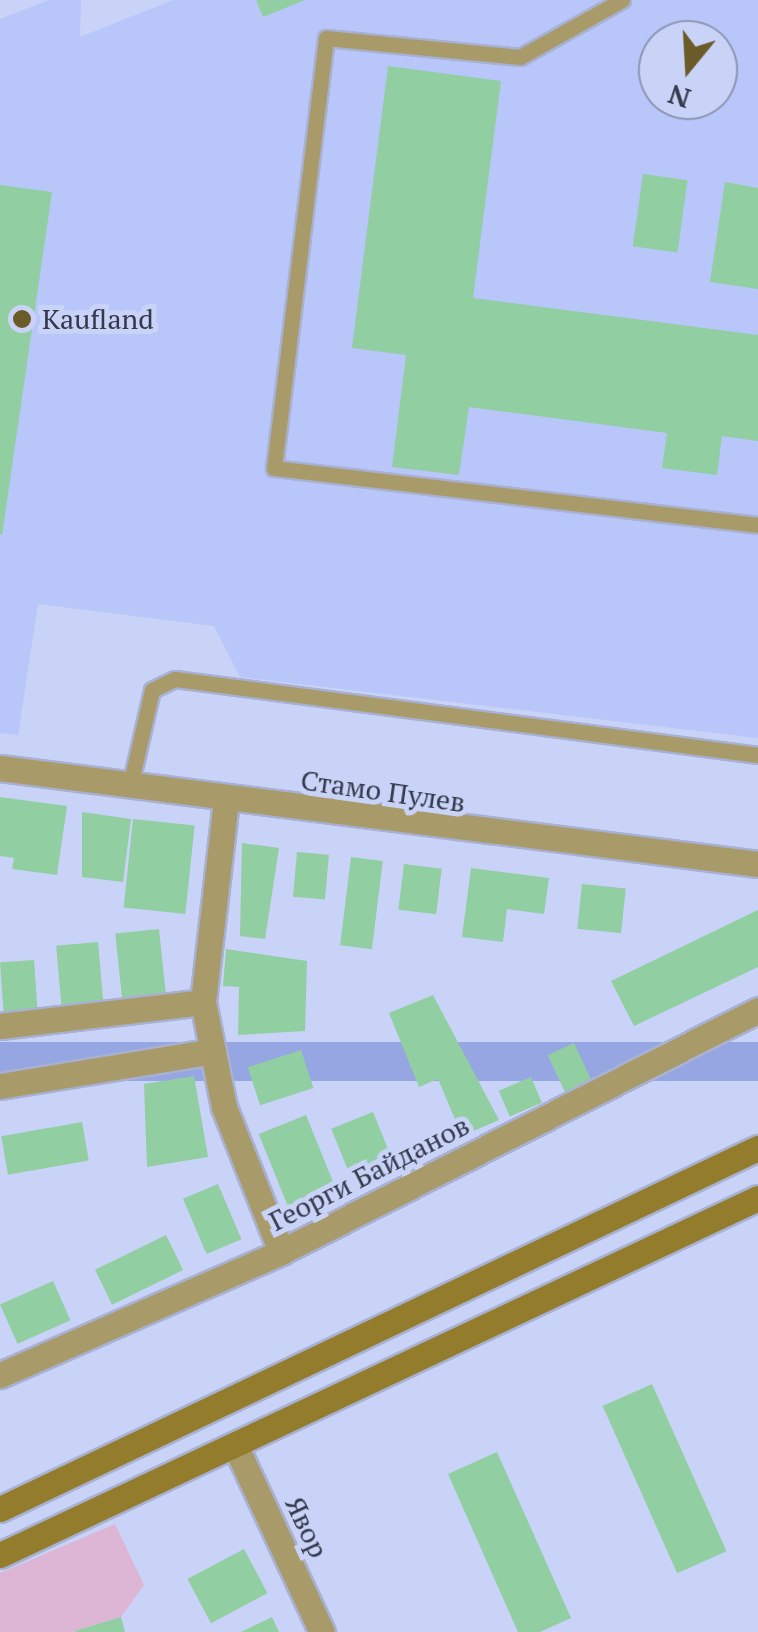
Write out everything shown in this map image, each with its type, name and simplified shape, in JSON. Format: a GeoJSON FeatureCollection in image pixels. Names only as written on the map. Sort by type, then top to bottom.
{"type":"FeatureCollection","features":[{"type":"Feature","properties":{"kind":"main road"},"geometry":{"type":"LineString","coordinates":[[0,1509],[758,1148]]}},
{"type":"Feature","properties":{"kind":"main road"},"geometry":{"type":"LineString","coordinates":[[0,1555],[758,1198]]}},
{"type":"Feature","properties":{"kind":"street","name":"Стамо Пулев"},"geometry":{"type":"LineString","coordinates":[[0,768],[226,800],[758,864]]}},
{"type":"Feature","properties":{"kind":"street"},"geometry":{"type":"LineString","coordinates":[[226,800],[203,1002],[224,1107],[281,1252]]}},
{"type":"Feature","properties":{"kind":"street"},"geometry":{"type":"LineString","coordinates":[[0,1026],[203,1002]]}},
{"type":"Feature","properties":{"kind":"street","name":"Георги Байданов"},"geometry":{"type":"LineString","coordinates":[[0,1375],[281,1252],[758,1010]]}},
{"type":"Feature","properties":{"kind":"street"},"geometry":{"type":"LineString","coordinates":[[0,1086],[213,1051]]}},
{"type":"Feature","properties":{"kind":"street","name":"Явор"},"geometry":{"type":"LineString","coordinates":[[236,1447],[322,1632]]}},
{"type":"Feature","properties":{"kind":"lane"},"geometry":{"type":"LineString","coordinates":[[622,0],[520,58],[326,38],[274,468],[758,525]]}},
{"type":"Feature","properties":{"kind":"lane"},"geometry":{"type":"LineString","coordinates":[[130,786],[152,690],[175,679],[758,755]]}},
{"type":"Feature","properties":{"kind":"shaded area"},"geometry":{"type":"Polygon","coordinates":[[[49,0],[81,0],[80,37],[173,0],[758,0],[758,738],[240,677],[214,626],[38,604],[18,735],[0,733],[0,19],[49,0]]]}},
{"type":"Feature","properties":{"kind":"shaded area"},"geometry":{"type":"Polygon","coordinates":[[[0,1042],[758,1042],[758,1081],[0,1081],[0,1042]]]}},
{"type":"Feature","properties":{"kind":"shaded area"},"geometry":{"type":"Polygon","coordinates":[[[115,1524],[144,1585],[121,1617],[72,1632],[0,1632],[0,1573],[115,1524]]]}},
{"type":"Feature","properties":{"kind":"building"},"geometry":{"type":"Polygon","coordinates":[[[256,0],[305,0],[263,17],[256,0]]]}},
{"type":"Feature","properties":{"kind":"building"},"geometry":{"type":"Polygon","coordinates":[[[388,66],[501,81],[473,298],[758,335],[758,441],[722,436],[717,475],[662,468],[667,433],[469,407],[459,475],[392,467],[406,355],[352,348],[388,66]]]}},
{"type":"Feature","properties":{"kind":"building"},"geometry":{"type":"Polygon","coordinates":[[[643,174],[688,180],[677,253],[633,246],[643,174]]]}},
{"type":"Feature","properties":{"kind":"building"},"geometry":{"type":"Polygon","coordinates":[[[725,182],[758,188],[758,289],[710,282],[725,182]]]}},
{"type":"Feature","properties":{"kind":"building"},"geometry":{"type":"Polygon","coordinates":[[[0,185],[52,192],[2,535],[0,534],[0,185]]]}},
{"type":"Feature","properties":{"kind":"building"},"geometry":{"type":"Polygon","coordinates":[[[0,797],[67,806],[57,875],[12,869],[14,858],[0,856],[0,797]]]}},
{"type":"Feature","properties":{"kind":"building"},"geometry":{"type":"Polygon","coordinates":[[[82,812],[131,819],[123,882],[82,877],[82,812]]]}},
{"type":"Feature","properties":{"kind":"building"},"geometry":{"type":"Polygon","coordinates":[[[133,819],[195,825],[185,914],[124,908],[133,819]]]}},
{"type":"Feature","properties":{"kind":"building"},"geometry":{"type":"Polygon","coordinates":[[[242,843],[279,848],[265,939],[240,936],[242,843]]]}},
{"type":"Feature","properties":{"kind":"building"},"geometry":{"type":"Polygon","coordinates":[[[297,852],[329,855],[325,900],[293,897],[297,852]]]}},
{"type":"Feature","properties":{"kind":"building"},"geometry":{"type":"Polygon","coordinates":[[[351,857],[383,861],[372,949],[340,945],[351,857]]]}},
{"type":"Feature","properties":{"kind":"building"},"geometry":{"type":"Polygon","coordinates":[[[404,864],[442,869],[436,914],[398,910],[404,864]]]}},
{"type":"Feature","properties":{"kind":"building"},"geometry":{"type":"Polygon","coordinates":[[[471,868],[549,878],[544,914],[507,909],[503,942],[462,937],[471,868]]]}},
{"type":"Feature","properties":{"kind":"building"},"geometry":{"type":"Polygon","coordinates":[[[582,884],[626,889],[621,933],[577,929],[582,884]]]}},
{"type":"Feature","properties":{"kind":"building"},"geometry":{"type":"Polygon","coordinates":[[[758,910],[758,967],[634,1026],[611,981],[758,910]]]}},
{"type":"Feature","properties":{"kind":"building"},"geometry":{"type":"Polygon","coordinates":[[[159,929],[166,997],[122,1001],[115,934],[159,929]]]}},
{"type":"Feature","properties":{"kind":"building"},"geometry":{"type":"Polygon","coordinates":[[[98,942],[103,1004],[62,1007],[56,946],[98,942]]]}},
{"type":"Feature","properties":{"kind":"building"},"geometry":{"type":"Polygon","coordinates":[[[226,949],[307,961],[305,1031],[238,1035],[239,987],[223,986],[226,949]]]}},
{"type":"Feature","properties":{"kind":"building"},"geometry":{"type":"Polygon","coordinates":[[[34,960],[38,1011],[4,1013],[0,962],[34,960]]]}},
{"type":"Feature","properties":{"kind":"building"},"geometry":{"type":"Polygon","coordinates":[[[433,995],[499,1120],[462,1136],[438,1079],[419,1087],[389,1013],[433,995]]]}},
{"type":"Feature","properties":{"kind":"building"},"geometry":{"type":"Polygon","coordinates":[[[574,1043],[593,1083],[566,1095],[548,1055],[574,1043]]]}},
{"type":"Feature","properties":{"kind":"building"},"geometry":{"type":"Polygon","coordinates":[[[301,1050],[313,1088],[260,1105],[248,1067],[301,1050]]]}},
{"type":"Feature","properties":{"kind":"building"},"geometry":{"type":"Polygon","coordinates":[[[194,1076],[208,1157],[147,1167],[144,1084],[194,1076]]]}},
{"type":"Feature","properties":{"kind":"building"},"geometry":{"type":"Polygon","coordinates":[[[531,1077],[542,1103],[510,1116],[499,1091],[531,1077]]]}},
{"type":"Feature","properties":{"kind":"building"},"geometry":{"type":"Polygon","coordinates":[[[373,1112],[394,1163],[352,1180],[331,1129],[373,1112]]]}},
{"type":"Feature","properties":{"kind":"building"},"geometry":{"type":"Polygon","coordinates":[[[306,1115],[335,1186],[288,1205],[259,1134],[306,1115]]]}},
{"type":"Feature","properties":{"kind":"building"},"geometry":{"type":"Polygon","coordinates":[[[82,1122],[89,1160],[8,1175],[1,1136],[82,1122]]]}},
{"type":"Feature","properties":{"kind":"building"},"geometry":{"type":"Polygon","coordinates":[[[218,1184],[241,1239],[206,1254],[183,1199],[218,1184]]]}},
{"type":"Feature","properties":{"kind":"building"},"geometry":{"type":"Polygon","coordinates":[[[166,1235],[183,1270],[112,1305],[95,1270],[166,1235]]]}},
{"type":"Feature","properties":{"kind":"building"},"geometry":{"type":"Polygon","coordinates":[[[53,1281],[70,1320],[18,1344],[0,1305],[53,1281]]]}},
{"type":"Feature","properties":{"kind":"building"},"geometry":{"type":"Polygon","coordinates":[[[652,1384],[726,1551],[677,1573],[603,1406],[652,1384]]]}},
{"type":"Feature","properties":{"kind":"building"},"geometry":{"type":"Polygon","coordinates":[[[497,1452],[571,1618],[540,1632],[518,1632],[448,1474],[497,1452]]]}},
{"type":"Feature","properties":{"kind":"building"},"geometry":{"type":"Polygon","coordinates":[[[244,1549],[267,1593],[211,1623],[187,1579],[244,1549]]]}},
{"type":"Feature","properties":{"kind":"building"},"geometry":{"type":"Polygon","coordinates":[[[121,1617],[125,1632],[75,1632],[75,1631],[121,1617]]]}},
{"type":"Feature","properties":{"kind":"building"},"geometry":{"type":"Polygon","coordinates":[[[272,1617],[279,1632],[241,1632],[272,1617]]]}},
{"type":"Feature","properties":{"kind":"place","name":"Kaufland"},"geometry":{"type":"Point","coordinates":[22,319]}}]}
